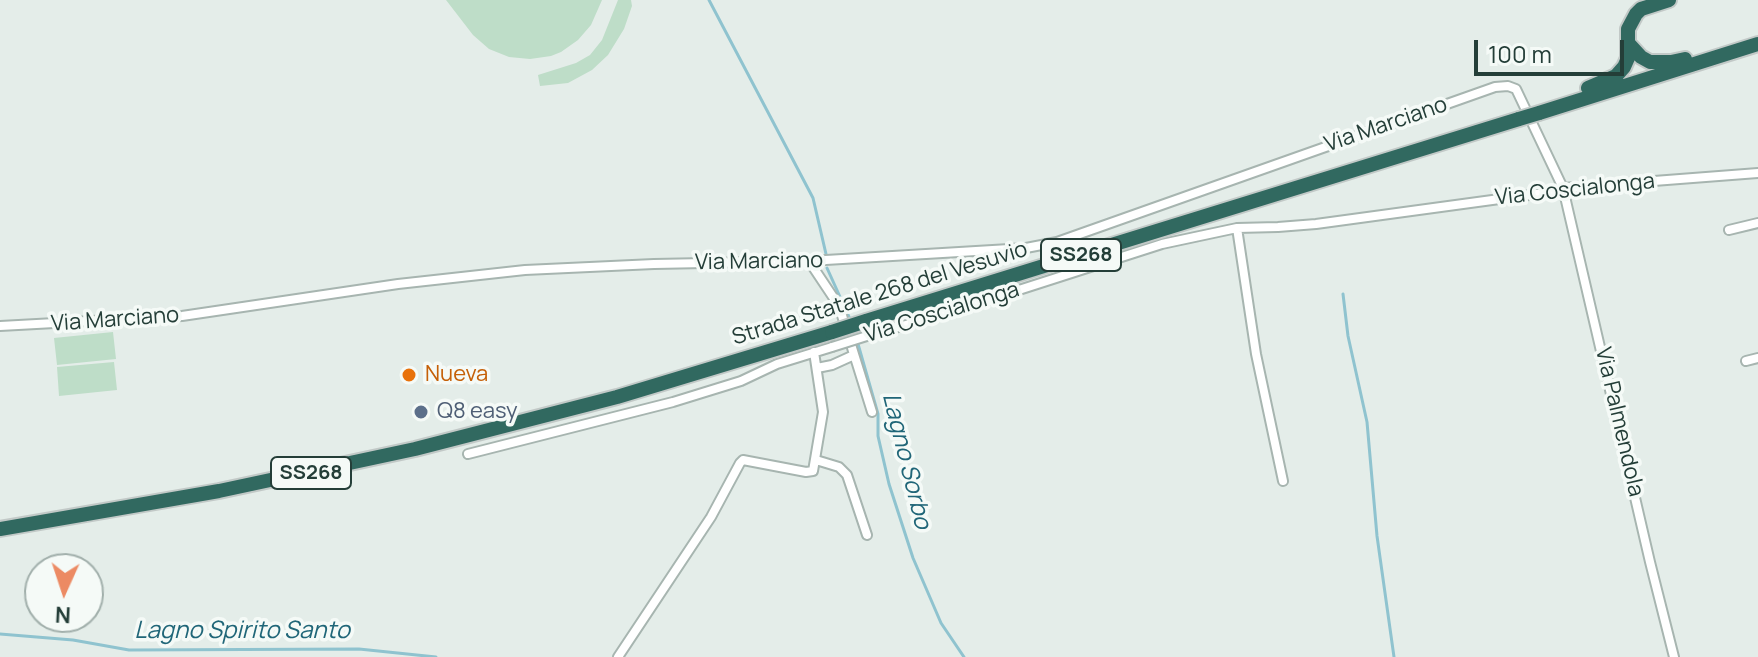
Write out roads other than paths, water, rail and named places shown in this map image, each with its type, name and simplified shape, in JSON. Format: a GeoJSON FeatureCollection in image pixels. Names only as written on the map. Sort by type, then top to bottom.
{"type":"FeatureCollection","features":[{"type":"Feature","properties":{"kind":"highway","name":"SS268"},"geometry":{"type":"LineString","coordinates":[[1546,110],[1616,76],[1628,58],[1628,29],[1636,14],[1641,9],[1669,0]]}},
{"type":"Feature","properties":{"kind":"highway"},"geometry":{"type":"LineString","coordinates":[[1629,44],[1641,57],[1661,63],[1740,50]]}},
{"type":"Feature","properties":{"kind":"highway","name":"Strada Statale 268 del Vesuvio"},"geometry":{"type":"LineString","coordinates":[[0,529],[293,477],[415,449],[832,339],[1295,188],[1758,44]]}},
{"type":"Feature","properties":{"kind":"street","name":"Via Palmendola"},"geometry":{"type":"LineString","coordinates":[[1495,87],[1516,89],[1563,188],[1674,657]]}},
{"type":"Feature","properties":{"kind":"street","name":"Via Marciano"},"geometry":{"type":"LineString","coordinates":[[0,326],[182,316],[398,284],[525,270],[809,261],[1026,248],[1057,242],[1495,87]]}},
{"type":"Feature","properties":{"kind":"street","name":"Via Coscialonga"},"geometry":{"type":"LineString","coordinates":[[868,328],[941,315],[1162,244],[1237,228],[1316,224],[1563,188],[1758,173]]}},
{"type":"Feature","properties":{"kind":"street"},"geometry":{"type":"LineString","coordinates":[[1729,230],[1758,223]]}},
{"type":"Feature","properties":{"kind":"street"},"geometry":{"type":"LineString","coordinates":[[1237,228],[1256,354],[1283,481]]}},
{"type":"Feature","properties":{"kind":"street"},"geometry":{"type":"LineString","coordinates":[[809,261],[839,306],[872,412]]}},
{"type":"Feature","properties":{"kind":"street"},"geometry":{"type":"LineString","coordinates":[[468,454],[673,402],[741,381],[777,364],[814,352],[832,339]]}},
{"type":"Feature","properties":{"kind":"street"},"geometry":{"type":"LineString","coordinates":[[618,657],[711,517],[743,460],[813,471],[823,412],[814,352]]}},
{"type":"Feature","properties":{"kind":"street"},"geometry":{"type":"LineString","coordinates":[[817,368],[854,355]]}},
{"type":"Feature","properties":{"kind":"street"},"geometry":{"type":"LineString","coordinates":[[1746,361],[1758,358]]}},
{"type":"Feature","properties":{"kind":"street"},"geometry":{"type":"LineString","coordinates":[[816,460],[839,467],[847,475],[867,535]]}},
{"type":"Feature","properties":{"kind":"waterway","name":"Lagno Sorbo"},"geometry":{"type":"LineString","coordinates":[[709,0],[813,198],[826,254]]}},
{"type":"Feature","properties":{"kind":"waterway","name":"Lagno Sorbo"},"geometry":{"type":"LineString","coordinates":[[827,268],[850,319]]}},
{"type":"Feature","properties":{"kind":"waterway"},"geometry":{"type":"LineString","coordinates":[[1343,294],[1348,336],[1367,422],[1377,536],[1394,657]]}},
{"type":"Feature","properties":{"kind":"waterway","name":"Lagno Sorbo"},"geometry":{"type":"LineString","coordinates":[[854,330],[878,414],[878,436],[889,484],[913,558],[941,623],[964,657]]}},
{"type":"Feature","properties":{"kind":"waterway","name":"Lagno Spirito Santo"},"geometry":{"type":"LineString","coordinates":[[0,634],[73,640],[129,650],[359,649],[436,657]]}},
{"type":"Feature","properties":{"kind":"place","name":"Nueva"},"geometry":{"type":"Point","coordinates":[409,375]}},
{"type":"Feature","properties":{"kind":"place","name":"Q8 easy"},"geometry":{"type":"Point","coordinates":[421,412]}}]}
